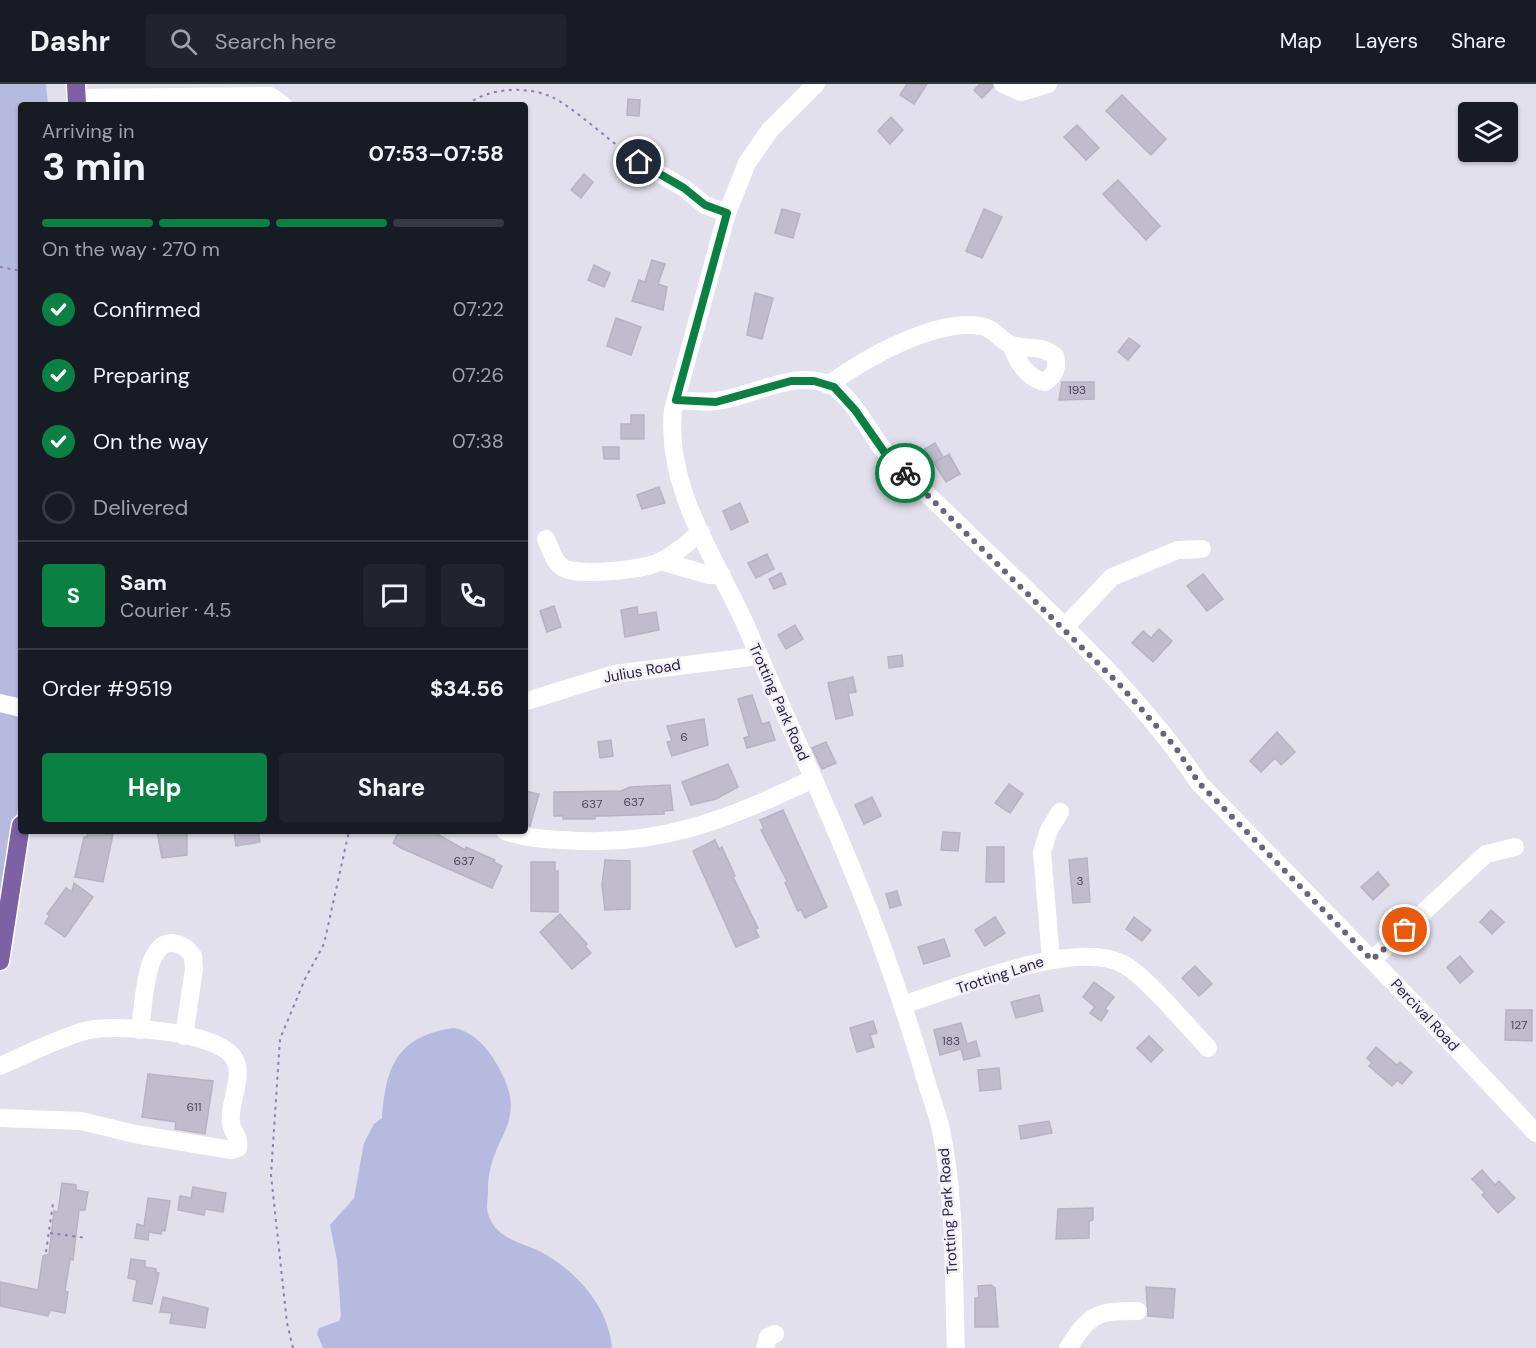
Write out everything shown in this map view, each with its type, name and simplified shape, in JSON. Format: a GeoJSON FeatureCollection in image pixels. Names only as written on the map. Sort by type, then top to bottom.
{"type":"FeatureCollection","features":[{"type":"Feature","properties":{"kind":"main road"},"geometry":{"type":"LineString","coordinates":[[0,960],[20,834]]}},
{"type":"Feature","properties":{"kind":"street","name":"Trotting Park Road"},"geometry":{"type":"LineString","coordinates":[[816,84],[770,130],[747,163],[727,213],[676,400],[671,435],[676,471],[689,508],[759,656],[877,933],[941,1129],[950,1199],[956,1348]]}},
{"type":"Feature","properties":{"kind":"street"},"geometry":{"type":"LineString","coordinates":[[1003,84],[1021,92],[1048,84]]}},
{"type":"Feature","properties":{"kind":"street"},"geometry":{"type":"LineString","coordinates":[[77,96],[131,101],[270,96],[279,102]]}},
{"type":"Feature","properties":{"kind":"street"},"geometry":{"type":"LineString","coordinates":[[639,162],[684,188],[705,205],[727,213]]}},
{"type":"Feature","properties":{"kind":"street"},"geometry":{"type":"LineString","coordinates":[[676,400],[716,402],[791,381],[814,381],[828,385],[879,352],[942,329],[963,325],[983,326],[1011,345]]}},
{"type":"Feature","properties":{"kind":"street","name":"Percival Road"},"geometry":{"type":"LineString","coordinates":[[828,385],[834,387],[855,410],[885,453],[1065,628],[1176,748],[1199,783],[1372,960],[1536,1133]]}},
{"type":"Feature","properties":{"kind":"street"},"geometry":{"type":"LineString","coordinates":[[546,539],[559,566],[571,572],[636,568],[661,561],[674,554],[700,532]]}},
{"type":"Feature","properties":{"kind":"street"},"geometry":{"type":"LineString","coordinates":[[1065,628],[1112,577],[1178,550],[1202,549]]}},
{"type":"Feature","properties":{"kind":"street"},"geometry":{"type":"LineString","coordinates":[[661,561],[709,575],[722,575]]}},
{"type":"Feature","properties":{"kind":"street","name":"Julius Road"},"geometry":{"type":"LineString","coordinates":[[528,701],[614,674],[759,656]]}},
{"type":"Feature","properties":{"kind":"street"},"geometry":{"type":"LineString","coordinates":[[0,703],[18,707]]}},
{"type":"Feature","properties":{"kind":"street"},"geometry":{"type":"LineString","coordinates":[[513,834],[521,837],[589,842],[648,838],[693,829],[722,819],[813,779]]}},
{"type":"Feature","properties":{"kind":"street"},"geometry":{"type":"LineString","coordinates":[[1051,959],[1042,852],[1060,812]]}},
{"type":"Feature","properties":{"kind":"street"},"geometry":{"type":"LineString","coordinates":[[1372,960],[1486,854],[1515,847]]}},
{"type":"Feature","properties":{"kind":"street"},"geometry":{"type":"LineString","coordinates":[[140,1030],[152,956],[162,946],[172,943],[187,949],[194,962],[184,1036]]}},
{"type":"Feature","properties":{"kind":"street","name":"Trotting Lane"},"geometry":{"type":"LineString","coordinates":[[902,1005],[1051,959],[1105,957],[1123,963],[1134,971],[1208,1048]]}},
{"type":"Feature","properties":{"kind":"street"},"geometry":{"type":"LineString","coordinates":[[0,1066],[85,1031],[113,1027],[216,1042],[235,1058],[238,1071],[230,1121],[239,1139],[235,1150],[135,1134],[81,1121],[0,1118]]}},
{"type":"Feature","properties":{"kind":"street"},"geometry":{"type":"LineString","coordinates":[[1068,1348],[1090,1318],[1113,1311],[1138,1311]]}},
{"type":"Feature","properties":{"kind":"path"},"geometry":{"type":"LineString","coordinates":[[474,102],[498,91],[521,90],[552,97],[639,162]]}},
{"type":"Feature","properties":{"kind":"path"},"geometry":{"type":"LineString","coordinates":[[0,267],[18,270]]}},
{"type":"Feature","properties":{"kind":"path"},"geometry":{"type":"LineString","coordinates":[[293,1348],[287,1323],[271,1175],[280,1039],[305,979],[324,944],[348,834]]}},
{"type":"Feature","properties":{"kind":"path"},"geometry":{"type":"LineString","coordinates":[[46,1252],[53,1203]]}},
{"type":"Feature","properties":{"kind":"path"},"geometry":{"type":"LineString","coordinates":[[49,1233],[86,1238]]}},
{"type":"Feature","properties":{"kind":"shaded area"},"geometry":{"type":"Polygon","coordinates":[[[0,84],[46,84],[48,102],[18,102],[18,807],[0,900],[0,84]]]}},
{"type":"Feature","properties":{"kind":"shaded area"},"geometry":{"type":"Polygon","coordinates":[[[454,1028],[472,1035],[493,1058],[505,1081],[510,1099],[507,1127],[490,1171],[488,1214],[502,1234],[551,1258],[576,1278],[597,1303],[609,1332],[612,1348],[323,1348],[317,1334],[319,1328],[339,1321],[341,1316],[337,1260],[330,1225],[354,1198],[364,1143],[374,1124],[382,1118],[387,1083],[392,1069],[398,1056],[419,1038],[454,1028]]]}},
{"type":"Feature","properties":{"kind":"building"},"geometry":{"type":"Polygon","coordinates":[[[907,84],[927,84],[914,104],[900,95],[907,84]]]}},
{"type":"Feature","properties":{"kind":"building"},"geometry":{"type":"Polygon","coordinates":[[[980,84],[992,84],[993,87],[982,98],[974,90],[980,84]]]}},
{"type":"Feature","properties":{"kind":"building"},"geometry":{"type":"Polygon","coordinates":[[[1122,95],[1166,139],[1151,155],[1106,111],[1122,95]]]}},
{"type":"Feature","properties":{"kind":"building"},"geometry":{"type":"Polygon","coordinates":[[[628,99],[640,100],[639,116],[627,115],[628,99]]]}},
{"type":"Feature","properties":{"kind":"building"},"geometry":{"type":"Polygon","coordinates":[[[891,117],[903,130],[890,144],[878,131],[891,117]]]}},
{"type":"Feature","properties":{"kind":"building"},"geometry":{"type":"Polygon","coordinates":[[[1077,125],[1099,148],[1086,160],[1064,137],[1077,125]]]}},
{"type":"Feature","properties":{"kind":"building"},"geometry":{"type":"Polygon","coordinates":[[[584,174],[593,182],[581,198],[571,190],[584,174]]]}},
{"type":"Feature","properties":{"kind":"building"},"geometry":{"type":"Polygon","coordinates":[[[1118,180],[1160,226],[1146,240],[1103,194],[1118,180]]]}},
{"type":"Feature","properties":{"kind":"building"},"geometry":{"type":"Polygon","coordinates":[[[782,209],[800,214],[793,238],[775,233],[782,209]]]}},
{"type":"Feature","properties":{"kind":"building"},"geometry":{"type":"Polygon","coordinates":[[[984,209],[1002,217],[982,258],[966,251],[984,209]]]}},
{"type":"Feature","properties":{"kind":"building"},"geometry":{"type":"Polygon","coordinates":[[[652,260],[665,264],[658,284],[667,287],[663,310],[632,301],[639,280],[645,282],[652,260]]]}},
{"type":"Feature","properties":{"kind":"building"},"geometry":{"type":"Polygon","coordinates":[[[594,265],[610,273],[604,287],[588,280],[594,265]]]}},
{"type":"Feature","properties":{"kind":"building"},"geometry":{"type":"Polygon","coordinates":[[[755,293],[773,298],[762,339],[747,335],[755,293]]]}},
{"type":"Feature","properties":{"kind":"building"},"geometry":{"type":"Polygon","coordinates":[[[616,318],[641,327],[631,355],[607,346],[616,318]]]}},
{"type":"Feature","properties":{"kind":"building"},"geometry":{"type":"Polygon","coordinates":[[[1129,338],[1140,346],[1128,360],[1118,352],[1129,338]]]}},
{"type":"Feature","properties":{"kind":"building"},"geometry":{"type":"Polygon","coordinates":[[[1062,382],[1094,382],[1094,399],[1059,400],[1062,382]]]}},
{"type":"Feature","properties":{"kind":"building"},"geometry":{"type":"Polygon","coordinates":[[[631,415],[644,415],[644,439],[621,439],[621,424],[631,424],[631,415]]]}},
{"type":"Feature","properties":{"kind":"building"},"geometry":{"type":"Polygon","coordinates":[[[935,443],[943,457],[926,467],[918,453],[935,443]]]}},
{"type":"Feature","properties":{"kind":"building"},"geometry":{"type":"Polygon","coordinates":[[[603,447],[619,447],[619,459],[604,459],[603,447]]]}},
{"type":"Feature","properties":{"kind":"building"},"geometry":{"type":"Polygon","coordinates":[[[949,454],[960,474],[946,482],[934,463],[949,454]]]}},
{"type":"Feature","properties":{"kind":"building"},"geometry":{"type":"Polygon","coordinates":[[[659,487],[665,503],[642,509],[637,495],[659,487]]]}},
{"type":"Feature","properties":{"kind":"building"},"geometry":{"type":"Polygon","coordinates":[[[740,503],[748,522],[731,530],[723,511],[740,503]]]}},
{"type":"Feature","properties":{"kind":"building"},"geometry":{"type":"Polygon","coordinates":[[[767,554],[774,569],[756,578],[748,563],[767,554]]]}},
{"type":"Feature","properties":{"kind":"building"},"geometry":{"type":"Polygon","coordinates":[[[781,573],[786,584],[774,589],[769,579],[781,573]]]}},
{"type":"Feature","properties":{"kind":"building"},"geometry":{"type":"Polygon","coordinates":[[[1203,574],[1223,599],[1207,611],[1187,586],[1203,574]]]}},
{"type":"Feature","properties":{"kind":"building"},"geometry":{"type":"Polygon","coordinates":[[[554,606],[561,627],[547,632],[540,611],[554,606]]]}},
{"type":"Feature","properties":{"kind":"building"},"geometry":{"type":"Polygon","coordinates":[[[637,607],[638,615],[656,612],[659,630],[625,637],[621,610],[637,607]]]}},
{"type":"Feature","properties":{"kind":"building"},"geometry":{"type":"Polygon","coordinates":[[[795,625],[803,639],[786,649],[778,635],[795,625]]]}},
{"type":"Feature","properties":{"kind":"building"},"geometry":{"type":"Polygon","coordinates":[[[1159,629],[1172,641],[1153,662],[1132,643],[1143,631],[1151,638],[1159,629]]]}},
{"type":"Feature","properties":{"kind":"building"},"geometry":{"type":"Polygon","coordinates":[[[902,655],[903,666],[889,668],[888,657],[902,655]]]}},
{"type":"Feature","properties":{"kind":"building"},"geometry":{"type":"Polygon","coordinates":[[[853,677],[856,692],[848,693],[853,715],[836,719],[828,683],[853,677]]]}},
{"type":"Feature","properties":{"kind":"building"},"geometry":{"type":"Polygon","coordinates":[[[752,695],[762,724],[769,722],[775,740],[747,748],[744,738],[749,736],[738,699],[752,695]]]}},
{"type":"Feature","properties":{"kind":"building"},"geometry":{"type":"Polygon","coordinates":[[[704,719],[708,745],[672,756],[667,742],[672,741],[667,726],[704,719]]]}},
{"type":"Feature","properties":{"kind":"building"},"geometry":{"type":"Polygon","coordinates":[[[1277,732],[1295,752],[1281,765],[1275,758],[1261,772],[1250,761],[1277,732]]]}},
{"type":"Feature","properties":{"kind":"building"},"geometry":{"type":"Polygon","coordinates":[[[611,740],[613,756],[600,758],[598,742],[611,740]]]}},
{"type":"Feature","properties":{"kind":"building"},"geometry":{"type":"Polygon","coordinates":[[[826,742],[836,763],[822,769],[812,748],[826,742]]]}},
{"type":"Feature","properties":{"kind":"building"},"geometry":{"type":"Polygon","coordinates":[[[728,764],[738,787],[716,799],[691,805],[682,782],[728,764]]]}},
{"type":"Feature","properties":{"kind":"building"},"geometry":{"type":"Polygon","coordinates":[[[1009,784],[1023,794],[1010,813],[995,803],[1009,784]]]}},
{"type":"Feature","properties":{"kind":"building"},"geometry":{"type":"Polygon","coordinates":[[[670,785],[673,810],[664,811],[664,814],[595,816],[595,819],[563,819],[563,816],[554,816],[554,792],[621,791],[630,787],[670,785]]]}},
{"type":"Feature","properties":{"kind":"building"},"geometry":{"type":"Polygon","coordinates":[[[528,792],[539,794],[530,826],[528,826],[528,792]]]}},
{"type":"Feature","properties":{"kind":"building"},"geometry":{"type":"Polygon","coordinates":[[[872,797],[881,816],[864,824],[855,805],[872,797]]]}},
{"type":"Feature","properties":{"kind":"building"},"geometry":{"type":"Polygon","coordinates":[[[783,810],[827,907],[805,918],[801,910],[798,911],[785,883],[787,881],[761,830],[764,829],[760,820],[783,810]]]}},
{"type":"Feature","properties":{"kind":"building"},"geometry":{"type":"Polygon","coordinates":[[[943,832],[960,833],[958,851],[941,850],[943,832]]]}},
{"type":"Feature","properties":{"kind":"building"},"geometry":{"type":"Polygon","coordinates":[[[88,834],[113,834],[103,882],[75,877],[84,837],[87,837],[88,834]]]}},
{"type":"Feature","properties":{"kind":"building"},"geometry":{"type":"Polygon","coordinates":[[[158,834],[187,834],[187,855],[162,858],[158,834]]]}},
{"type":"Feature","properties":{"kind":"building"},"geometry":{"type":"Polygon","coordinates":[[[234,834],[259,834],[260,842],[236,846],[234,834]]]}},
{"type":"Feature","properties":{"kind":"building"},"geometry":{"type":"Polygon","coordinates":[[[398,834],[437,834],[465,850],[466,847],[495,860],[494,862],[502,866],[492,888],[393,843],[398,834]]]}},
{"type":"Feature","properties":{"kind":"building"},"geometry":{"type":"Polygon","coordinates":[[[715,840],[719,849],[722,847],[735,876],[733,877],[758,928],[755,929],[759,937],[736,947],[693,851],[715,840]]]}},
{"type":"Feature","properties":{"kind":"building"},"geometry":{"type":"Polygon","coordinates":[[[987,847],[1004,847],[1004,882],[986,882],[987,847]]]}},
{"type":"Feature","properties":{"kind":"building"},"geometry":{"type":"Polygon","coordinates":[[[1087,858],[1090,902],[1073,903],[1069,860],[1087,858]]]}},
{"type":"Feature","properties":{"kind":"building"},"geometry":{"type":"Polygon","coordinates":[[[605,860],[630,861],[630,909],[605,910],[602,885],[605,860]]]}},
{"type":"Feature","properties":{"kind":"building"},"geometry":{"type":"Polygon","coordinates":[[[531,862],[555,862],[555,871],[558,871],[558,912],[531,911],[531,862]]]}},
{"type":"Feature","properties":{"kind":"building"},"geometry":{"type":"Polygon","coordinates":[[[1378,872],[1389,885],[1373,900],[1361,887],[1378,872]]]}},
{"type":"Feature","properties":{"kind":"building"},"geometry":{"type":"Polygon","coordinates":[[[74,883],[93,897],[65,937],[45,923],[50,915],[47,914],[66,888],[72,892],[74,883]]]}},
{"type":"Feature","properties":{"kind":"building"},"geometry":{"type":"Polygon","coordinates":[[[897,891],[901,905],[890,908],[886,894],[897,891]]]}},
{"type":"Feature","properties":{"kind":"building"},"geometry":{"type":"Polygon","coordinates":[[[1491,910],[1504,922],[1492,934],[1480,922],[1491,910]]]}},
{"type":"Feature","properties":{"kind":"building"},"geometry":{"type":"Polygon","coordinates":[[[560,914],[587,944],[585,946],[591,953],[572,969],[540,932],[560,914]]]}},
{"type":"Feature","properties":{"kind":"building"},"geometry":{"type":"Polygon","coordinates":[[[995,917],[1005,933],[985,946],[975,930],[995,917]]]}},
{"type":"Feature","properties":{"kind":"building"},"geometry":{"type":"Polygon","coordinates":[[[1134,917],[1151,930],[1142,941],[1126,929],[1134,917]]]}},
{"type":"Feature","properties":{"kind":"building"},"geometry":{"type":"Polygon","coordinates":[[[944,939],[950,956],[924,964],[918,947],[944,939]]]}},
{"type":"Feature","properties":{"kind":"building"},"geometry":{"type":"Polygon","coordinates":[[[1460,956],[1473,972],[1460,983],[1447,967],[1460,956]]]}},
{"type":"Feature","properties":{"kind":"building"},"geometry":{"type":"Polygon","coordinates":[[[1195,966],[1212,984],[1199,996],[1182,978],[1195,966]]]}},
{"type":"Feature","properties":{"kind":"building"},"geometry":{"type":"Polygon","coordinates":[[[1094,982],[1114,997],[1105,1009],[1108,1011],[1101,1021],[1090,1013],[1095,1007],[1083,997],[1094,982]]]}},
{"type":"Feature","properties":{"kind":"building"},"geometry":{"type":"Polygon","coordinates":[[[1039,995],[1043,1011],[1016,1018],[1011,1002],[1039,995]]]}},
{"type":"Feature","properties":{"kind":"building"},"geometry":{"type":"Polygon","coordinates":[[[1506,1010],[1532,1010],[1532,1041],[1505,1040],[1506,1010]]]}},
{"type":"Feature","properties":{"kind":"building"},"geometry":{"type":"Polygon","coordinates":[[[873,1021],[877,1033],[870,1035],[874,1047],[857,1052],[850,1028],[873,1021]]]}},
{"type":"Feature","properties":{"kind":"building"},"geometry":{"type":"Polygon","coordinates":[[[961,1023],[967,1044],[976,1041],[980,1056],[964,1060],[961,1049],[940,1055],[934,1030],[961,1023]]]}},
{"type":"Feature","properties":{"kind":"building"},"geometry":{"type":"Polygon","coordinates":[[[1149,1036],[1163,1050],[1151,1062],[1137,1048],[1149,1036]]]}},
{"type":"Feature","properties":{"kind":"building"},"geometry":{"type":"Polygon","coordinates":[[[1376,1047],[1397,1065],[1400,1062],[1412,1072],[1402,1084],[1397,1080],[1392,1086],[1369,1066],[1372,1063],[1367,1058],[1376,1047]]]}},
{"type":"Feature","properties":{"kind":"building"},"geometry":{"type":"Polygon","coordinates":[[[999,1068],[1001,1089],[980,1091],[978,1070],[999,1068]]]}},
{"type":"Feature","properties":{"kind":"building"},"geometry":{"type":"Polygon","coordinates":[[[148,1074],[213,1081],[205,1134],[175,1129],[176,1122],[142,1117],[148,1074]]]}},
{"type":"Feature","properties":{"kind":"building"},"geometry":{"type":"Polygon","coordinates":[[[1049,1121],[1052,1133],[1021,1139],[1019,1126],[1049,1121]]]}},
{"type":"Feature","properties":{"kind":"building"},"geometry":{"type":"Polygon","coordinates":[[[1482,1170],[1495,1185],[1499,1181],[1515,1198],[1498,1213],[1482,1195],[1485,1193],[1472,1179],[1482,1170]]]}},
{"type":"Feature","properties":{"kind":"building"},"geometry":{"type":"Polygon","coordinates":[[[62,1183],[76,1185],[76,1190],[88,1192],[85,1210],[79,1210],[73,1260],[70,1259],[65,1291],[68,1292],[65,1313],[50,1310],[48,1316],[0,1306],[0,1282],[38,1290],[43,1256],[49,1254],[54,1211],[58,1212],[62,1183]]]}},
{"type":"Feature","properties":{"kind":"building"},"geometry":{"type":"Polygon","coordinates":[[[193,1187],[226,1193],[223,1212],[205,1209],[204,1215],[178,1210],[180,1196],[191,1198],[193,1187]]]}},
{"type":"Feature","properties":{"kind":"building"},"geometry":{"type":"Polygon","coordinates":[[[148,1198],[170,1201],[165,1231],[162,1230],[161,1234],[149,1232],[148,1240],[135,1238],[137,1224],[144,1226],[148,1198]]]}},
{"type":"Feature","properties":{"kind":"building"},"geometry":{"type":"Polygon","coordinates":[[[1093,1208],[1093,1220],[1089,1221],[1089,1238],[1056,1239],[1058,1209],[1093,1208]]]}},
{"type":"Feature","properties":{"kind":"building"},"geometry":{"type":"Polygon","coordinates":[[[131,1259],[145,1261],[145,1267],[156,1269],[159,1273],[152,1304],[133,1301],[137,1280],[128,1278],[131,1259]]]}},
{"type":"Feature","properties":{"kind":"building"},"geometry":{"type":"Polygon","coordinates":[[[991,1285],[995,1288],[998,1327],[975,1327],[975,1298],[979,1298],[978,1286],[991,1285]]]}},
{"type":"Feature","properties":{"kind":"building"},"geometry":{"type":"Polygon","coordinates":[[[1146,1287],[1175,1289],[1173,1318],[1148,1316],[1146,1287]]]}},
{"type":"Feature","properties":{"kind":"building"},"geometry":{"type":"Polygon","coordinates":[[[163,1297],[208,1308],[205,1328],[170,1323],[172,1313],[160,1312],[163,1297]]]}},
{"type":"Feature","properties":{"kind":"way so far"},"geometry":{"type":"LineString","coordinates":[[905,473],[1065,628],[1119,684],[1176,748],[1199,783],[1372,960],[1405,930]]}},
{"type":"Feature","properties":{"kind":"route"},"geometry":{"type":"LineString","coordinates":[[639,162],[684,188],[705,205],[727,213],[676,400],[716,402],[755,393],[791,381],[814,381],[834,387],[855,410],[885,453],[905,473]]}}]}
